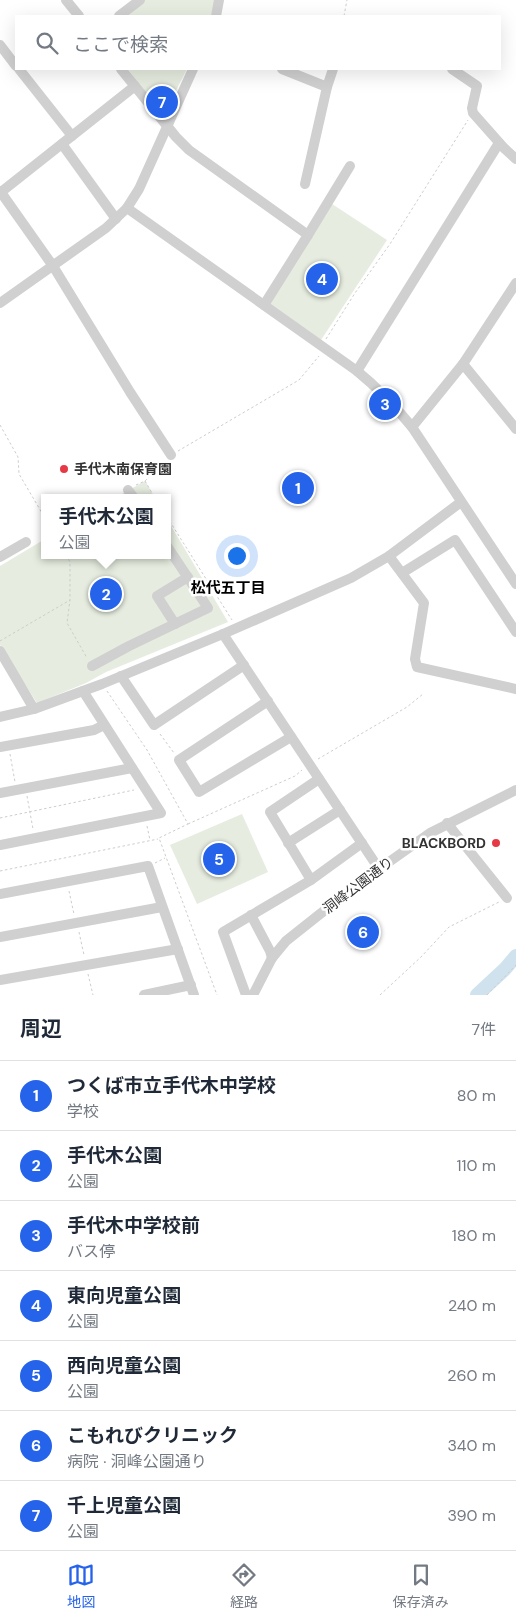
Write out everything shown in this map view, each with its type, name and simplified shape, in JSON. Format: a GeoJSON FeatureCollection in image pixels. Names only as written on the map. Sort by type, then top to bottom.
{"type":"FeatureCollection","features":[{"type":"Feature","properties":{"kind":"street"},"geometry":{"type":"LineString","coordinates":[[66,0],[78,15]]}},
{"type":"Feature","properties":{"kind":"street"},"geometry":{"type":"LineString","coordinates":[[120,15],[140,0]]}},
{"type":"Feature","properties":{"kind":"street"},"geometry":{"type":"LineString","coordinates":[[216,15],[219,0]]}},
{"type":"Feature","properties":{"kind":"street"},"geometry":{"type":"LineString","coordinates":[[0,45],[15,65]]}},
{"type":"Feature","properties":{"kind":"street"},"geometry":{"type":"LineString","coordinates":[[20,70],[72,136]]}},
{"type":"Feature","properties":{"kind":"street"},"geometry":{"type":"LineString","coordinates":[[122,70],[189,150],[308,235]]}},
{"type":"Feature","properties":{"kind":"street"},"geometry":{"type":"LineString","coordinates":[[0,303],[116,219],[127,208],[139,189],[194,70]]}},
{"type":"Feature","properties":{"kind":"street"},"geometry":{"type":"LineString","coordinates":[[284,70],[327,87]]}},
{"type":"Feature","properties":{"kind":"street"},"geometry":{"type":"LineString","coordinates":[[305,184],[333,70]]}},
{"type":"Feature","properties":{"kind":"street"},"geometry":{"type":"LineString","coordinates":[[454,70],[478,86],[472,108],[473,113],[516,159]]}},
{"type":"Feature","properties":{"kind":"street"},"geometry":{"type":"LineString","coordinates":[[135,86],[0,192],[53,266],[171,455]]}},
{"type":"Feature","properties":{"kind":"street"},"geometry":{"type":"LineString","coordinates":[[357,371],[499,143]]}},
{"type":"Feature","properties":{"kind":"street"},"geometry":{"type":"LineString","coordinates":[[62,144],[116,219]]}},
{"type":"Feature","properties":{"kind":"street"},"geometry":{"type":"LineString","coordinates":[[264,305],[350,166]]}},
{"type":"Feature","properties":{"kind":"street"},"geometry":{"type":"LineString","coordinates":[[127,208],[376,386],[412,427],[461,502],[512,571],[516,584]]}},
{"type":"Feature","properties":{"kind":"street"},"geometry":{"type":"LineString","coordinates":[[412,427],[463,364],[516,282]]}},
{"type":"Feature","properties":{"kind":"street"},"geometry":{"type":"LineString","coordinates":[[463,364],[516,429]]}},
{"type":"Feature","properties":{"kind":"street"},"geometry":{"type":"LineString","coordinates":[[0,717],[34,709],[122,676],[351,578],[389,556],[461,502]]}},
{"type":"Feature","properties":{"kind":"street"},"geometry":{"type":"LineString","coordinates":[[402,573],[455,540],[516,632]]}},
{"type":"Feature","properties":{"kind":"street"},"geometry":{"type":"LineString","coordinates":[[0,557],[26,542]]}},
{"type":"Feature","properties":{"kind":"street"},"geometry":{"type":"LineString","coordinates":[[92,666],[208,608],[171,552]]}},
{"type":"Feature","properties":{"kind":"street"},"geometry":{"type":"LineString","coordinates":[[389,556],[424,603],[415,659],[417,667],[516,689]]}},
{"type":"Feature","properties":{"kind":"street"},"geometry":{"type":"LineString","coordinates":[[175,624],[157,596],[188,577]]}},
{"type":"Feature","properties":{"kind":"street"},"geometry":{"type":"LineString","coordinates":[[223,634],[379,869]]}},
{"type":"Feature","properties":{"kind":"street"},"geometry":{"type":"LineString","coordinates":[[0,651],[34,709]]}},
{"type":"Feature","properties":{"kind":"street"},"geometry":{"type":"LineString","coordinates":[[122,676],[154,725],[244,665]]}},
{"type":"Feature","properties":{"kind":"street"},"geometry":{"type":"LineString","coordinates":[[0,845],[161,813],[82,691]]}},
{"type":"Feature","properties":{"kind":"street"},"geometry":{"type":"LineString","coordinates":[[268,701],[179,760],[199,792],[292,737]]}},
{"type":"Feature","properties":{"kind":"street"},"geometry":{"type":"LineString","coordinates":[[4,746],[94,730],[104,725]]}},
{"type":"Feature","properties":{"kind":"street"},"geometry":{"type":"LineString","coordinates":[[0,793],[132,768]]}},
{"type":"Feature","properties":{"kind":"street"},"geometry":{"type":"LineString","coordinates":[[310,880],[270,812],[320,779]]}},
{"type":"Feature","properties":{"kind":"street","name":"洞峰公園通り"},"geometry":{"type":"LineString","coordinates":[[253,995],[272,958],[286,941],[379,869],[424,837],[448,823],[516,790]]}},
{"type":"Feature","properties":{"kind":"street"},"geometry":{"type":"LineString","coordinates":[[288,843],[340,810]]}},
{"type":"Feature","properties":{"kind":"street"},"geometry":{"type":"LineString","coordinates":[[448,823],[507,898]]}},
{"type":"Feature","properties":{"kind":"street"},"geometry":{"type":"LineString","coordinates":[[246,995],[223,932],[310,880],[362,843]]}},
{"type":"Feature","properties":{"kind":"street"},"geometry":{"type":"LineString","coordinates":[[0,894],[148,866],[192,990],[144,995]]}},
{"type":"Feature","properties":{"kind":"street"},"geometry":{"type":"LineString","coordinates":[[0,937],[162,907]]}},
{"type":"Feature","properties":{"kind":"street"},"geometry":{"type":"LineString","coordinates":[[251,915],[270,950],[272,958]]}},
{"type":"Feature","properties":{"kind":"street"},"geometry":{"type":"LineString","coordinates":[[0,980],[178,949]]}},
{"type":"Feature","properties":{"kind":"path"},"geometry":{"type":"LineString","coordinates":[[344,15],[348,0]]}},
{"type":"Feature","properties":{"kind":"path"},"geometry":{"type":"LineString","coordinates":[[131,494],[171,455],[299,380],[323,347],[355,293],[390,244],[473,113]]}},
{"type":"Feature","properties":{"kind":"path"},"geometry":{"type":"LineString","coordinates":[[0,425],[18,457],[19,474],[41,511]]}},
{"type":"Feature","properties":{"kind":"path"},"geometry":{"type":"LineString","coordinates":[[145,481],[153,494]]}},
{"type":"Feature","properties":{"kind":"path"},"geometry":{"type":"LineString","coordinates":[[0,641],[70,600]]}},
{"type":"Feature","properties":{"kind":"path"},"geometry":{"type":"LineString","coordinates":[[154,725],[179,760]]}},
{"type":"Feature","properties":{"kind":"path"},"geometry":{"type":"LineString","coordinates":[[4,746],[30,812],[35,838]]}},
{"type":"Feature","properties":{"kind":"path"},"geometry":{"type":"LineString","coordinates":[[0,818],[144,788]]}},
{"type":"Feature","properties":{"kind":"path"},"geometry":{"type":"LineString","coordinates":[[145,816],[150,840]]}},
{"type":"Feature","properties":{"kind":"path"},"geometry":{"type":"LineString","coordinates":[[0,871],[159,838]]}},
{"type":"Feature","properties":{"kind":"path"},"geometry":{"type":"LineString","coordinates":[[148,866],[166,858]]}},
{"type":"Feature","properties":{"kind":"path"},"geometry":{"type":"LineString","coordinates":[[67,882],[93,995]]}},
{"type":"Feature","properties":{"kind":"path"},"geometry":{"type":"LineString","coordinates":[[380,995],[421,957],[449,927],[507,898]]}},
{"type":"Feature","properties":{"kind":"path"},"geometry":{"type":"LineString","coordinates":[[487,995],[516,965]]}},
{"type":"Feature","properties":{"kind":"shaded area"},"geometry":{"type":"Polygon","coordinates":[[[145,0],[215,0],[211,15],[125,15],[145,0]]]}},
{"type":"Feature","properties":{"kind":"shaded area"},"geometry":{"type":"Polygon","coordinates":[[[129,70],[186,70],[163,116],[129,70]]]}},
{"type":"Feature","properties":{"kind":"shaded area"},"geometry":{"type":"Polygon","coordinates":[[[332,204],[387,240],[321,340],[266,304],[332,204]]]}},
{"type":"Feature","properties":{"kind":"shaded area"},"geometry":{"type":"Polygon","coordinates":[[[145,481],[153,494],[122,494],[145,481]]]}},
{"type":"Feature","properties":{"kind":"shaded area"},"geometry":{"type":"Polygon","coordinates":[[[171,526],[228,622],[106,672],[86,683],[37,703],[0,645],[0,566],[41,541],[41,559],[171,559],[171,526]]]}},
{"type":"Feature","properties":{"kind":"shaded area"},"geometry":{"type":"Polygon","coordinates":[[[242,814],[268,872],[197,904],[170,845],[242,814]]]}},
{"type":"Feature","properties":{"kind":"waterway"},"geometry":{"type":"LineString","coordinates":[[477,995],[516,956]]}},
{"type":"Feature","properties":{"kind":"place","name":"千上児童公園"},"geometry":{"type":"Point","coordinates":[162,102]}},
{"type":"Feature","properties":{"kind":"place","name":"東向児童公園"},"geometry":{"type":"Point","coordinates":[322,279]}},
{"type":"Feature","properties":{"kind":"place","name":"手代木中学校前"},"geometry":{"type":"Point","coordinates":[385,404]}},
{"type":"Feature","properties":{"kind":"place","name":"手代木南保育園"},"geometry":{"type":"Point","coordinates":[64,469]}},
{"type":"Feature","properties":{"kind":"place","name":"つくば市立手代木中学校"},"geometry":{"type":"Point","coordinates":[298,488]}},
{"type":"Feature","properties":{"kind":"place","name":"手代木公園"},"geometry":{"type":"Point","coordinates":[106,594]}},
{"type":"Feature","properties":{"kind":"place","name":"BLACKBORD"},"geometry":{"type":"Point","coordinates":[496,843]}},
{"type":"Feature","properties":{"kind":"place","name":"西向児童公園"},"geometry":{"type":"Point","coordinates":[219,859]}},
{"type":"Feature","properties":{"kind":"place","name":"こもれびクリニック"},"geometry":{"type":"Point","coordinates":[363,932]}},
{"type":"Feature","properties":{"kind":"district","name":"松代五丁目"},"geometry":{"type":"Point","coordinates":[228,588]}}]}
